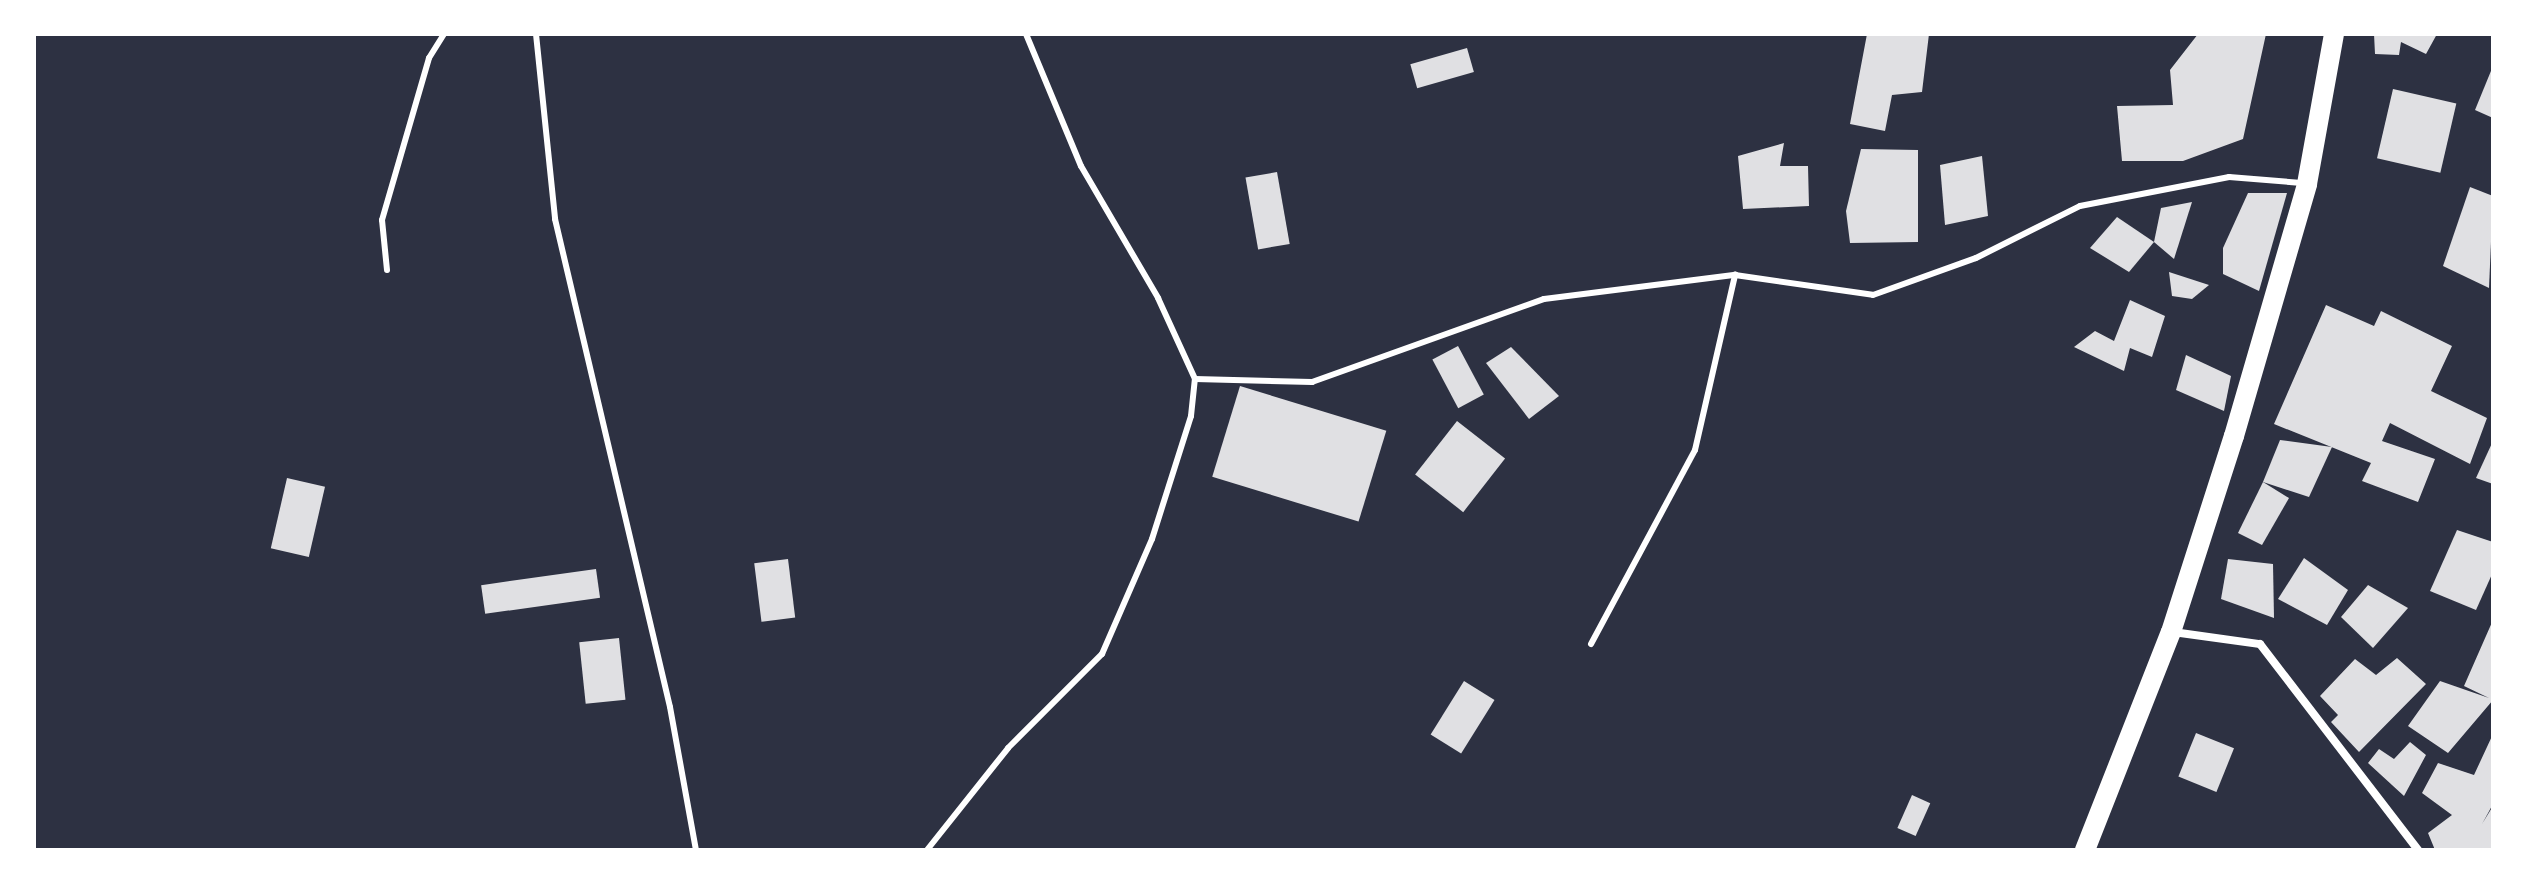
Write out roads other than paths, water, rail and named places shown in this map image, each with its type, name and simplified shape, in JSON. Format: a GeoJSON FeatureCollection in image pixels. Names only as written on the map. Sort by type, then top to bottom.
{"type":"FeatureCollection","features":[{"type":"Feature","properties":{"kind":"main road"},"geometry":{"type":"LineString","coordinates":[[2085,850],[2171,632],[2307,184],[2334,34]]}},
{"type":"Feature","properties":{"kind":"street"},"geometry":{"type":"LineString","coordinates":[[2171,632],[2260,644],[2418,850]]}},
{"type":"Feature","properties":{"kind":"lane"},"geometry":{"type":"LineString","coordinates":[[387,270],[382,220],[429,58],[444,34]]}},
{"type":"Feature","properties":{"kind":"lane"},"geometry":{"type":"LineString","coordinates":[[536,34],[541,43],[555,219],[670,707],[696,850]]}},
{"type":"Feature","properties":{"kind":"lane"},"geometry":{"type":"LineString","coordinates":[[927,850],[1008,748],[1102,654],[1152,539],[1191,416],[1195,379],[1158,298],[1081,166],[1026,34]]}},
{"type":"Feature","properties":{"kind":"lane"},"geometry":{"type":"LineString","coordinates":[[1195,379],[1312,382],[1544,299],[1735,275],[1873,295],[1976,258],[2080,206],[2229,177],[2307,184]]}},
{"type":"Feature","properties":{"kind":"lane"},"geometry":{"type":"LineString","coordinates":[[1591,644],[1695,450],[1735,275]]}}]}
